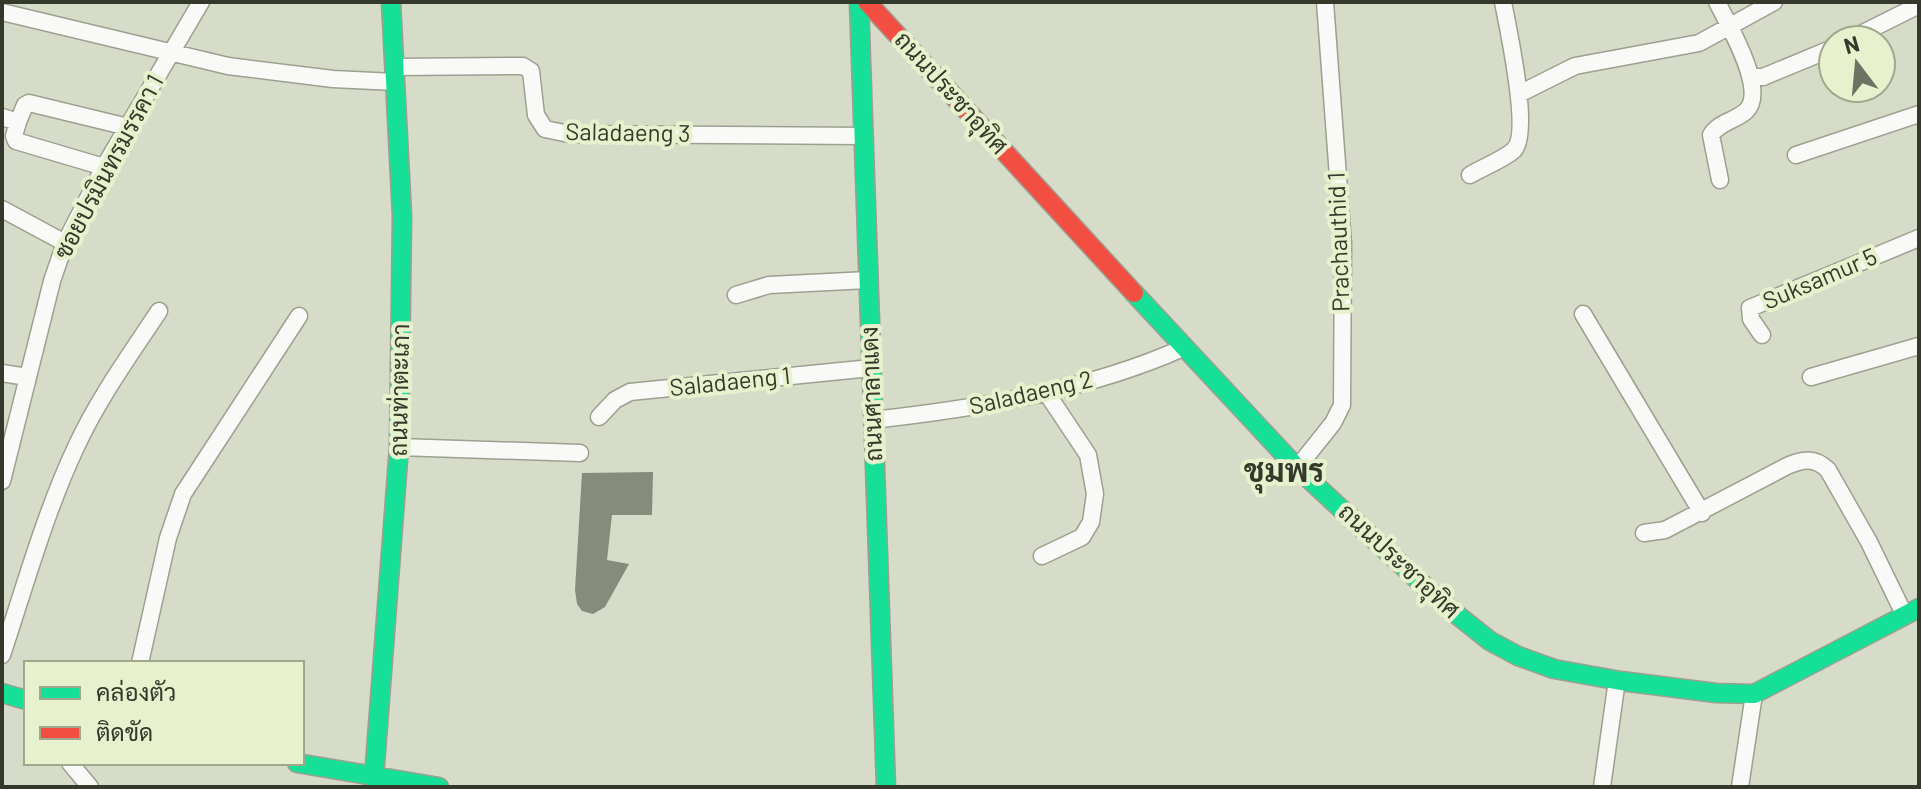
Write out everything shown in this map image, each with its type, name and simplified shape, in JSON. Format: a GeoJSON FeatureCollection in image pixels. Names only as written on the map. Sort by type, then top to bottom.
{"type":"FeatureCollection","features":[{"type":"Feature","properties":{"kind":"street","name":"ซอยปรมินทรมรรคา 1"},"geometry":{"type":"LineString","coordinates":[[2,481],[27,377],[65,243],[104,167],[201,2]]}},
{"type":"Feature","properties":{"kind":"street","name":"ถนนท่าตะเภา"},"geometry":{"type":"LineString","coordinates":[[374,778],[399,447],[402,216],[391,2]]}},
{"type":"Feature","properties":{"kind":"street","name":"ถนนศาลาแดง"},"geometry":{"type":"LineString","coordinates":[[859,2],[886,787]]}},
{"type":"Feature","properties":{"kind":"street","name":"ถนนประชาอุทิศ"},"geometry":{"type":"LineString","coordinates":[[867,2],[1183,348],[1297,468],[1446,606],[1490,641],[1518,656],[1554,669],[1716,693],[1754,694],[1912,612]]}},
{"type":"Feature","properties":{"kind":"street","name":"Prachauthid 1"},"geometry":{"type":"LineString","coordinates":[[1297,468],[1333,423],[1342,405],[1342,229],[1325,2]]}},
{"type":"Feature","properties":{"kind":"street"},"geometry":{"type":"LineString","coordinates":[[1470,175],[1514,150],[1520,139],[1519,94],[1503,2]]}},
{"type":"Feature","properties":{"kind":"street"},"geometry":{"type":"LineString","coordinates":[[1717,2],[1753,77],[1748,110],[1715,129],[1711,135],[1720,180]]}},
{"type":"Feature","properties":{"kind":"street"},"geometry":{"type":"LineString","coordinates":[[1519,94],[1575,66],[1699,43],[1774,2]]}},
{"type":"Feature","properties":{"kind":"street"},"geometry":{"type":"LineString","coordinates":[[1881,24],[1919,5]]}},
{"type":"Feature","properties":{"kind":"street"},"geometry":{"type":"LineString","coordinates":[[2,12],[228,66],[333,79],[394,74]]}},
{"type":"Feature","properties":{"kind":"street"},"geometry":{"type":"LineString","coordinates":[[1753,77],[1763,77],[1817,55]]}},
{"type":"Feature","properties":{"kind":"street","name":"Saladaeng 3"},"geometry":{"type":"LineString","coordinates":[[394,74],[523,66],[531,71],[536,115],[545,129],[569,134],[863,136]]}},
{"type":"Feature","properties":{"kind":"street"},"geometry":{"type":"LineString","coordinates":[[104,167],[16,141],[10,119],[29,103],[128,127]]}},
{"type":"Feature","properties":{"kind":"street"},"geometry":{"type":"LineString","coordinates":[[1796,155],[1919,114]]}},
{"type":"Feature","properties":{"kind":"street"},"geometry":{"type":"LineString","coordinates":[[2,209],[65,243]]}},
{"type":"Feature","properties":{"kind":"street","name":"Suksamur 5"},"geometry":{"type":"LineString","coordinates":[[1762,335],[1751,319],[1750,308],[1919,238]]}},
{"type":"Feature","properties":{"kind":"street"},"geometry":{"type":"LineString","coordinates":[[736,295],[769,285],[868,280]]}},
{"type":"Feature","properties":{"kind":"street"},"geometry":{"type":"LineString","coordinates":[[2,655],[76,447],[99,402],[159,311]]}},
{"type":"Feature","properties":{"kind":"street"},"geometry":{"type":"LineString","coordinates":[[1583,314],[1702,513]]}},
{"type":"Feature","properties":{"kind":"street"},"geometry":{"type":"LineString","coordinates":[[140,661],[168,538],[183,494],[299,316]]}},
{"type":"Feature","properties":{"kind":"street"},"geometry":{"type":"LineString","coordinates":[[1811,377],[1919,346]]}},
{"type":"Feature","properties":{"kind":"street","name":"Saladaeng 2"},"geometry":{"type":"LineString","coordinates":[[873,420],[953,411],[1046,392],[1141,367],[1183,348]]}},
{"type":"Feature","properties":{"kind":"street","name":"Saladaeng 1"},"geometry":{"type":"LineString","coordinates":[[599,417],[615,400],[630,392],[871,368]]}},
{"type":"Feature","properties":{"kind":"street"},"geometry":{"type":"LineString","coordinates":[[2,373],[27,377]]}},
{"type":"Feature","properties":{"kind":"street"},"geometry":{"type":"LineString","coordinates":[[1042,556],[1082,537],[1091,522],[1095,494],[1088,455],[1046,392]]}},
{"type":"Feature","properties":{"kind":"street"},"geometry":{"type":"LineString","coordinates":[[399,447],[580,453]]}},
{"type":"Feature","properties":{"kind":"street"},"geometry":{"type":"LineString","coordinates":[[1644,533],[1665,530],[1702,513],[1800,460],[1821,463],[1912,612]]}},
{"type":"Feature","properties":{"kind":"street"},"geometry":{"type":"LineString","coordinates":[[1602,787],[1617,680]]}},
{"type":"Feature","properties":{"kind":"street"},"geometry":{"type":"LineString","coordinates":[[2,693],[24,699]]}},
{"type":"Feature","properties":{"kind":"street"},"geometry":{"type":"LineString","coordinates":[[1740,787],[1754,694]]}},
{"type":"Feature","properties":{"kind":"street"},"geometry":{"type":"LineString","coordinates":[[304,764],[439,787]]}},
{"type":"Feature","properties":{"kind":"street"},"geometry":{"type":"LineString","coordinates":[[72,765],[90,787]]}},
{"type":"Feature","properties":{"kind":"building"},"geometry":{"type":"Polygon","coordinates":[[[653,472],[652,515],[612,515],[607,560],[629,564],[605,607],[593,614],[582,611],[577,604],[575,590],[582,473],[653,472]]]}},
{"type":"Feature","properties":{"kind":"traffic: fast"},"geometry":{"type":"LineString","coordinates":[[374,778],[399,447],[402,216],[391,2]]}},
{"type":"Feature","properties":{"kind":"traffic: fast"},"geometry":{"type":"LineString","coordinates":[[859,2],[886,787]]}},
{"type":"Feature","properties":{"kind":"traffic: fast"},"geometry":{"type":"LineString","coordinates":[[1134,293],[1297,468],[1446,606],[1490,641],[1518,656],[1554,669],[1621,681],[1716,693],[1754,694],[1919,608]]}},
{"type":"Feature","properties":{"kind":"traffic: fast"},"geometry":{"type":"LineString","coordinates":[[2,693],[24,699]]}},
{"type":"Feature","properties":{"kind":"traffic: fast"},"geometry":{"type":"LineString","coordinates":[[304,764],[439,787]]}},
{"type":"Feature","properties":{"kind":"traffic: jam"},"geometry":{"type":"LineString","coordinates":[[867,2],[1134,293]]}},
{"type":"Feature","properties":{"kind":"district","name":"ชุมพร"},"geometry":{"type":"Point","coordinates":[1284,471]}}]}
